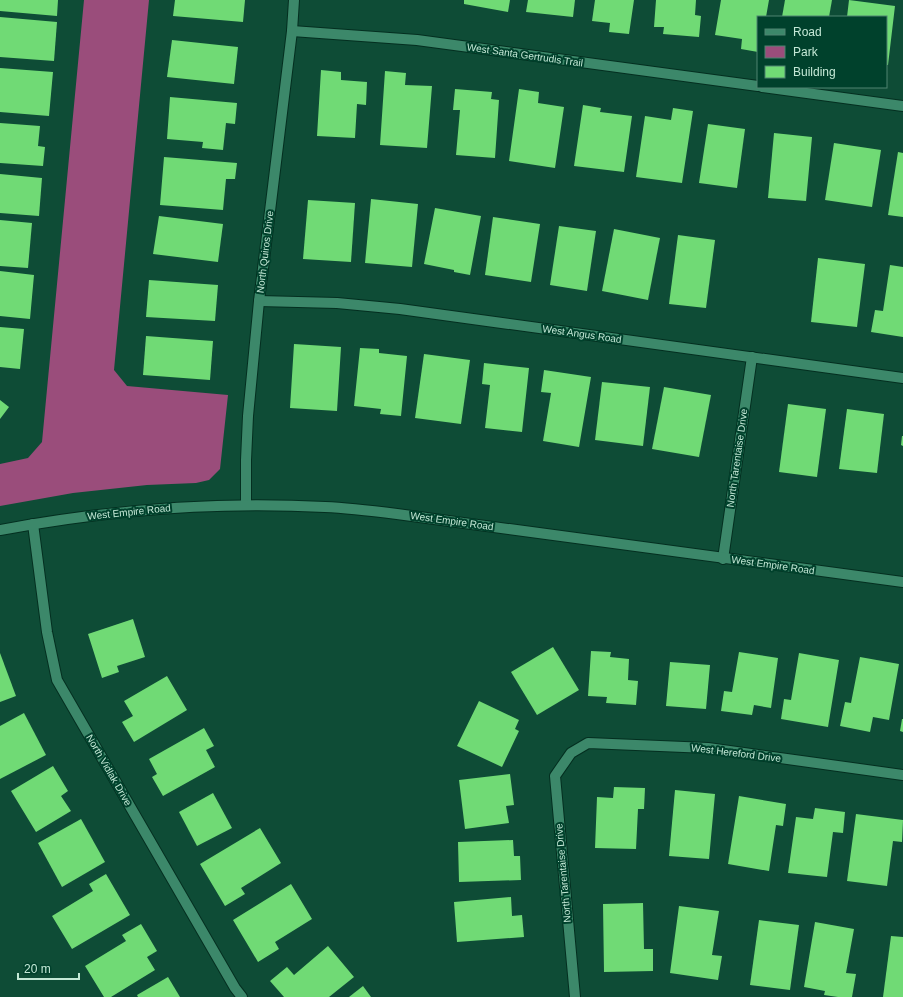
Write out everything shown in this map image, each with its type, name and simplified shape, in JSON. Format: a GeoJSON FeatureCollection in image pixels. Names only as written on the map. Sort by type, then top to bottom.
{"type":"FeatureCollection","features":[{"type":"Feature","properties":{"kind":"street","name":"North Quiros Drive"},"geometry":{"type":"LineString","coordinates":[[246,505],[248,416],[259,301],[292,31],[294,0]]}},
{"type":"Feature","properties":{"kind":"street","name":"West Santa Gertrudis Trail"},"geometry":{"type":"LineString","coordinates":[[292,31],[417,40],[757,86]]}},
{"type":"Feature","properties":{"kind":"street"},"geometry":{"type":"LineString","coordinates":[[769,88],[903,106]]}},
{"type":"Feature","properties":{"kind":"street","name":"West Angus Road"},"geometry":{"type":"LineString","coordinates":[[259,301],[337,303],[400,309],[903,378]]}},
{"type":"Feature","properties":{"kind":"street","name":"North Tarentaise Drive"},"geometry":{"type":"LineString","coordinates":[[722,559],[752,357]]}},
{"type":"Feature","properties":{"kind":"street","name":"West Empire Road"},"geometry":{"type":"LineString","coordinates":[[0,530],[105,514],[182,507],[246,505],[325,507],[397,514],[722,559],[903,582]]}},
{"type":"Feature","properties":{"kind":"street","name":"North Vidlak Drive"},"geometry":{"type":"LineString","coordinates":[[33,524],[46,632],[57,680],[235,988],[242,997]]}},
{"type":"Feature","properties":{"kind":"street","name":"West Hereford Drive"},"geometry":{"type":"LineString","coordinates":[[570,753],[588,743],[708,748],[903,775]]}},
{"type":"Feature","properties":{"kind":"street","name":"North Tarentaise Drive"},"geometry":{"type":"LineString","coordinates":[[570,753],[555,776],[575,997]]}},
{"type":"Feature","properties":{"kind":"green space"},"geometry":{"type":"Polygon","coordinates":[[[84,0],[149,0],[114,370],[127,386],[228,395],[220,469],[209,480],[196,483],[147,485],[73,493],[0,506],[0,464],[28,458],[42,442],[84,0]]]}},
{"type":"Feature","properties":{"kind":"building"},"geometry":{"type":"Polygon","coordinates":[[[0,0],[58,0],[57,16],[0,11],[0,0]]]}},
{"type":"Feature","properties":{"kind":"building"},"geometry":{"type":"Polygon","coordinates":[[[175,0],[245,0],[243,22],[173,16],[175,0]]]}},
{"type":"Feature","properties":{"kind":"building"},"geometry":{"type":"Polygon","coordinates":[[[464,0],[510,0],[508,12],[464,4],[464,0]]]}},
{"type":"Feature","properties":{"kind":"building"},"geometry":{"type":"Polygon","coordinates":[[[528,0],[575,0],[573,17],[526,12],[528,0]]]}},
{"type":"Feature","properties":{"kind":"building"},"geometry":{"type":"Polygon","coordinates":[[[595,0],[634,0],[629,34],[609,32],[610,23],[592,21],[595,0]]]}},
{"type":"Feature","properties":{"kind":"building"},"geometry":{"type":"Polygon","coordinates":[[[656,0],[696,0],[695,15],[701,16],[699,37],[663,34],[664,27],[654,27],[656,0]]]}},
{"type":"Feature","properties":{"kind":"building"},"geometry":{"type":"Polygon","coordinates":[[[721,0],[769,0],[766,16],[757,16],[757,52],[741,49],[742,39],[715,35],[721,0]]]}},
{"type":"Feature","properties":{"kind":"building"},"geometry":{"type":"Polygon","coordinates":[[[785,0],[832,0],[829,16],[782,16],[785,0]]]}},
{"type":"Feature","properties":{"kind":"building"},"geometry":{"type":"Polygon","coordinates":[[[849,0],[895,6],[888,65],[887,16],[847,16],[849,0]]]}},
{"type":"Feature","properties":{"kind":"building"},"geometry":{"type":"Polygon","coordinates":[[[0,17],[57,22],[54,61],[0,57],[0,17]]]}},
{"type":"Feature","properties":{"kind":"building"},"geometry":{"type":"Polygon","coordinates":[[[172,40],[238,47],[234,84],[167,77],[172,40]]]}},
{"type":"Feature","properties":{"kind":"building"},"geometry":{"type":"Polygon","coordinates":[[[0,68],[53,72],[49,116],[0,112],[0,68]]]}},
{"type":"Feature","properties":{"kind":"building"},"geometry":{"type":"Polygon","coordinates":[[[321,70],[341,72],[341,80],[367,82],[366,105],[357,104],[355,138],[317,136],[321,70]]]}},
{"type":"Feature","properties":{"kind":"building"},"geometry":{"type":"Polygon","coordinates":[[[385,71],[406,73],[405,85],[432,86],[427,148],[380,145],[385,71]]]}},
{"type":"Feature","properties":{"kind":"building"},"geometry":{"type":"Polygon","coordinates":[[[455,89],[492,92],[491,99],[499,100],[495,158],[456,155],[460,110],[453,110],[455,89]]]}},
{"type":"Feature","properties":{"kind":"building"},"geometry":{"type":"Polygon","coordinates":[[[519,89],[539,92],[538,103],[564,107],[555,168],[509,161],[519,89]]]}},
{"type":"Feature","properties":{"kind":"building"},"geometry":{"type":"Polygon","coordinates":[[[170,97],[237,103],[235,124],[226,123],[223,150],[202,148],[203,142],[167,139],[170,97]]]}},
{"type":"Feature","properties":{"kind":"building"},"geometry":{"type":"Polygon","coordinates":[[[583,105],[601,108],[600,112],[632,116],[624,172],[574,166],[583,105]]]}},
{"type":"Feature","properties":{"kind":"building"},"geometry":{"type":"Polygon","coordinates":[[[673,108],[693,111],[682,183],[636,177],[645,116],[671,120],[673,108]]]}},
{"type":"Feature","properties":{"kind":"building"},"geometry":{"type":"Polygon","coordinates":[[[0,123],[40,126],[38,146],[45,147],[43,166],[0,163],[0,123]]]}},
{"type":"Feature","properties":{"kind":"building"},"geometry":{"type":"Polygon","coordinates":[[[708,124],[745,129],[737,188],[699,183],[708,124]]]}},
{"type":"Feature","properties":{"kind":"building"},"geometry":{"type":"Polygon","coordinates":[[[774,133],[812,137],[806,201],[768,198],[774,133]]]}},
{"type":"Feature","properties":{"kind":"building"},"geometry":{"type":"Polygon","coordinates":[[[834,143],[881,150],[872,207],[825,200],[834,143]]]}},
{"type":"Feature","properties":{"kind":"building"},"geometry":{"type":"Polygon","coordinates":[[[898,152],[903,153],[903,217],[888,215],[898,152]]]}},
{"type":"Feature","properties":{"kind":"building"},"geometry":{"type":"Polygon","coordinates":[[[164,157],[237,163],[235,179],[226,179],[223,210],[160,205],[164,157]]]}},
{"type":"Feature","properties":{"kind":"building"},"geometry":{"type":"Polygon","coordinates":[[[0,174],[42,178],[39,216],[0,213],[0,174]]]}},
{"type":"Feature","properties":{"kind":"building"},"geometry":{"type":"Polygon","coordinates":[[[371,199],[418,204],[412,267],[365,263],[371,199]]]}},
{"type":"Feature","properties":{"kind":"building"},"geometry":{"type":"Polygon","coordinates":[[[308,200],[355,203],[351,262],[303,259],[308,200]]]}},
{"type":"Feature","properties":{"kind":"building"},"geometry":{"type":"Polygon","coordinates":[[[435,208],[481,216],[470,275],[424,264],[435,208]]]}},
{"type":"Feature","properties":{"kind":"building"},"geometry":{"type":"Polygon","coordinates":[[[159,216],[223,224],[218,262],[153,254],[159,216]]]}},
{"type":"Feature","properties":{"kind":"building"},"geometry":{"type":"Polygon","coordinates":[[[493,217],[540,224],[531,282],[485,275],[493,217]]]}},
{"type":"Feature","properties":{"kind":"building"},"geometry":{"type":"Polygon","coordinates":[[[0,220],[32,223],[28,268],[0,266],[0,220]]]}},
{"type":"Feature","properties":{"kind":"building"},"geometry":{"type":"Polygon","coordinates":[[[559,226],[596,231],[587,291],[550,285],[559,226]]]}},
{"type":"Feature","properties":{"kind":"building"},"geometry":{"type":"Polygon","coordinates":[[[614,229],[660,238],[648,300],[602,291],[614,229]]]}},
{"type":"Feature","properties":{"kind":"building"},"geometry":{"type":"Polygon","coordinates":[[[678,235],[715,240],[706,308],[669,304],[678,235]]]}},
{"type":"Feature","properties":{"kind":"building"},"geometry":{"type":"Polygon","coordinates":[[[818,258],[865,264],[857,327],[811,322],[818,258]]]}},
{"type":"Feature","properties":{"kind":"building"},"geometry":{"type":"Polygon","coordinates":[[[890,265],[903,267],[903,337],[871,332],[875,310],[883,311],[890,265]]]}},
{"type":"Feature","properties":{"kind":"building"},"geometry":{"type":"Polygon","coordinates":[[[0,271],[34,275],[30,319],[0,316],[0,271]]]}},
{"type":"Feature","properties":{"kind":"building"},"geometry":{"type":"Polygon","coordinates":[[[149,280],[218,285],[215,321],[146,317],[149,280]]]}},
{"type":"Feature","properties":{"kind":"building"},"geometry":{"type":"Polygon","coordinates":[[[0,327],[24,329],[20,369],[0,367],[0,327]]]}},
{"type":"Feature","properties":{"kind":"building"},"geometry":{"type":"Polygon","coordinates":[[[146,336],[213,341],[210,380],[143,375],[146,336]]]}},
{"type":"Feature","properties":{"kind":"building"},"geometry":{"type":"Polygon","coordinates":[[[294,344],[341,347],[337,411],[290,408],[294,344]]]}},
{"type":"Feature","properties":{"kind":"building"},"geometry":{"type":"Polygon","coordinates":[[[360,348],[379,349],[379,353],[407,356],[401,416],[380,414],[381,409],[354,406],[360,348]]]}},
{"type":"Feature","properties":{"kind":"building"},"geometry":{"type":"Polygon","coordinates":[[[424,354],[470,360],[461,424],[415,418],[424,354]]]}},
{"type":"Feature","properties":{"kind":"building"},"geometry":{"type":"Polygon","coordinates":[[[484,363],[529,368],[522,432],[485,428],[490,385],[482,384],[484,363]]]}},
{"type":"Feature","properties":{"kind":"building"},"geometry":{"type":"Polygon","coordinates":[[[544,370],[591,377],[579,447],[543,441],[551,393],[541,392],[544,370]]]}},
{"type":"Feature","properties":{"kind":"building"},"geometry":{"type":"Polygon","coordinates":[[[602,382],[650,387],[643,446],[595,440],[602,382]]]}},
{"type":"Feature","properties":{"kind":"building"},"geometry":{"type":"Polygon","coordinates":[[[664,387],[711,395],[699,457],[652,449],[664,387]]]}},
{"type":"Feature","properties":{"kind":"building"},"geometry":{"type":"Polygon","coordinates":[[[0,400],[9,407],[0,419],[0,400]]]}},
{"type":"Feature","properties":{"kind":"building"},"geometry":{"type":"Polygon","coordinates":[[[788,404],[826,409],[817,477],[779,472],[788,404]]]}},
{"type":"Feature","properties":{"kind":"building"},"geometry":{"type":"Polygon","coordinates":[[[847,409],[884,414],[877,473],[839,469],[847,409]]]}},
{"type":"Feature","properties":{"kind":"building"},"geometry":{"type":"Polygon","coordinates":[[[903,436],[903,446],[901,445],[903,436]]]}},
{"type":"Feature","properties":{"kind":"building"},"geometry":{"type":"Polygon","coordinates":[[[133,619],[145,657],[117,666],[119,672],[102,678],[88,634],[133,619]]]}},
{"type":"Feature","properties":{"kind":"building"},"geometry":{"type":"Polygon","coordinates":[[[553,647],[579,690],[537,715],[511,672],[553,647]]]}},
{"type":"Feature","properties":{"kind":"building"},"geometry":{"type":"Polygon","coordinates":[[[591,651],[611,652],[610,657],[629,659],[628,680],[638,681],[636,705],[606,703],[607,697],[588,696],[591,651]]]}},
{"type":"Feature","properties":{"kind":"building"},"geometry":{"type":"Polygon","coordinates":[[[739,652],[778,658],[771,708],[754,705],[752,715],[721,711],[724,691],[732,692],[739,652]]]}},
{"type":"Feature","properties":{"kind":"building"},"geometry":{"type":"Polygon","coordinates":[[[0,653],[16,696],[0,702],[0,653]]]}},
{"type":"Feature","properties":{"kind":"building"},"geometry":{"type":"Polygon","coordinates":[[[799,653],[839,660],[828,727],[781,719],[784,699],[791,700],[799,653]]]}},
{"type":"Feature","properties":{"kind":"building"},"geometry":{"type":"Polygon","coordinates":[[[860,657],[899,664],[889,720],[873,717],[870,732],[840,726],[845,702],[851,703],[860,657]]]}},
{"type":"Feature","properties":{"kind":"building"},"geometry":{"type":"Polygon","coordinates":[[[670,662],[710,665],[706,709],[666,706],[670,662]]]}},
{"type":"Feature","properties":{"kind":"building"},"geometry":{"type":"Polygon","coordinates":[[[167,676],[187,710],[134,742],[122,722],[133,716],[124,701],[167,676]]]}},
{"type":"Feature","properties":{"kind":"building"},"geometry":{"type":"Polygon","coordinates":[[[479,701],[519,720],[515,729],[519,731],[502,767],[457,746],[479,701]]]}},
{"type":"Feature","properties":{"kind":"building"},"geometry":{"type":"Polygon","coordinates":[[[24,713],[46,755],[0,779],[0,726],[24,713]]]}},
{"type":"Feature","properties":{"kind":"building"},"geometry":{"type":"Polygon","coordinates":[[[903,719],[903,732],[900,731],[903,719]]]}},
{"type":"Feature","properties":{"kind":"building"},"geometry":{"type":"Polygon","coordinates":[[[204,728],[214,746],[206,750],[215,767],[163,796],[152,777],[157,774],[149,759],[204,728]]]}},
{"type":"Feature","properties":{"kind":"building"},"geometry":{"type":"Polygon","coordinates":[[[53,766],[68,791],[61,796],[71,811],[36,832],[11,791],[53,766]]]}},
{"type":"Feature","properties":{"kind":"building"},"geometry":{"type":"Polygon","coordinates":[[[510,774],[514,805],[506,806],[509,823],[465,829],[459,780],[510,774]]]}},
{"type":"Feature","properties":{"kind":"building"},"geometry":{"type":"Polygon","coordinates":[[[614,787],[645,788],[644,809],[638,809],[636,849],[595,848],[597,797],[613,798],[614,787]]]}},
{"type":"Feature","properties":{"kind":"building"},"geometry":{"type":"Polygon","coordinates":[[[675,790],[715,794],[709,859],[669,856],[675,790]]]}},
{"type":"Feature","properties":{"kind":"building"},"geometry":{"type":"Polygon","coordinates":[[[213,793],[232,828],[197,846],[179,812],[213,793]]]}},
{"type":"Feature","properties":{"kind":"building"},"geometry":{"type":"Polygon","coordinates":[[[739,796],[786,804],[783,826],[776,825],[769,871],[728,864],[739,796]]]}},
{"type":"Feature","properties":{"kind":"building"},"geometry":{"type":"Polygon","coordinates":[[[815,808],[845,812],[843,833],[833,832],[827,877],[788,873],[796,817],[813,819],[815,808]]]}},
{"type":"Feature","properties":{"kind":"building"},"geometry":{"type":"Polygon","coordinates":[[[856,814],[903,820],[902,842],[893,841],[887,886],[847,881],[856,814]]]}},
{"type":"Feature","properties":{"kind":"building"},"geometry":{"type":"Polygon","coordinates":[[[81,819],[105,862],[62,887],[38,843],[81,819]]]}},
{"type":"Feature","properties":{"kind":"building"},"geometry":{"type":"Polygon","coordinates":[[[260,828],[281,863],[241,888],[245,894],[225,906],[200,864],[260,828]]]}},
{"type":"Feature","properties":{"kind":"building"},"geometry":{"type":"Polygon","coordinates":[[[513,840],[514,856],[520,856],[521,880],[459,882],[458,842],[513,840]]]}},
{"type":"Feature","properties":{"kind":"building"},"geometry":{"type":"Polygon","coordinates":[[[106,874],[130,915],[72,949],[52,916],[93,891],[89,884],[106,874]]]}},
{"type":"Feature","properties":{"kind":"building"},"geometry":{"type":"Polygon","coordinates":[[[291,884],[312,919],[275,942],[279,949],[258,962],[233,920],[291,884]]]}},
{"type":"Feature","properties":{"kind":"building"},"geometry":{"type":"Polygon","coordinates":[[[511,897],[512,916],[522,915],[524,937],[457,942],[454,902],[511,897]]]}},
{"type":"Feature","properties":{"kind":"building"},"geometry":{"type":"Polygon","coordinates":[[[643,903],[644,949],[653,949],[653,971],[604,972],[603,904],[643,903]]]}},
{"type":"Feature","properties":{"kind":"building"},"geometry":{"type":"Polygon","coordinates":[[[679,906],[719,911],[712,955],[722,956],[718,980],[670,973],[679,906]]]}},
{"type":"Feature","properties":{"kind":"building"},"geometry":{"type":"Polygon","coordinates":[[[759,920],[799,925],[790,990],[750,985],[759,920]]]}},
{"type":"Feature","properties":{"kind":"building"},"geometry":{"type":"Polygon","coordinates":[[[815,922],[854,929],[846,973],[856,974],[852,997],[824,995],[825,991],[804,987],[815,922]]]}},
{"type":"Feature","properties":{"kind":"building"},"geometry":{"type":"Polygon","coordinates":[[[141,924],[157,951],[147,957],[155,970],[111,997],[104,997],[85,966],[126,941],[122,935],[141,924]]]}},
{"type":"Feature","properties":{"kind":"building"},"geometry":{"type":"Polygon","coordinates":[[[891,936],[903,937],[903,997],[883,997],[891,936]]]}},
{"type":"Feature","properties":{"kind":"building"},"geometry":{"type":"Polygon","coordinates":[[[328,946],[354,977],[329,997],[284,997],[270,981],[287,967],[294,975],[328,946]]]}},
{"type":"Feature","properties":{"kind":"building"},"geometry":{"type":"Polygon","coordinates":[[[168,977],[180,997],[138,997],[137,995],[168,977]]]}},
{"type":"Feature","properties":{"kind":"building"},"geometry":{"type":"Polygon","coordinates":[[[363,986],[371,997],[349,997],[363,986]]]}}]}
